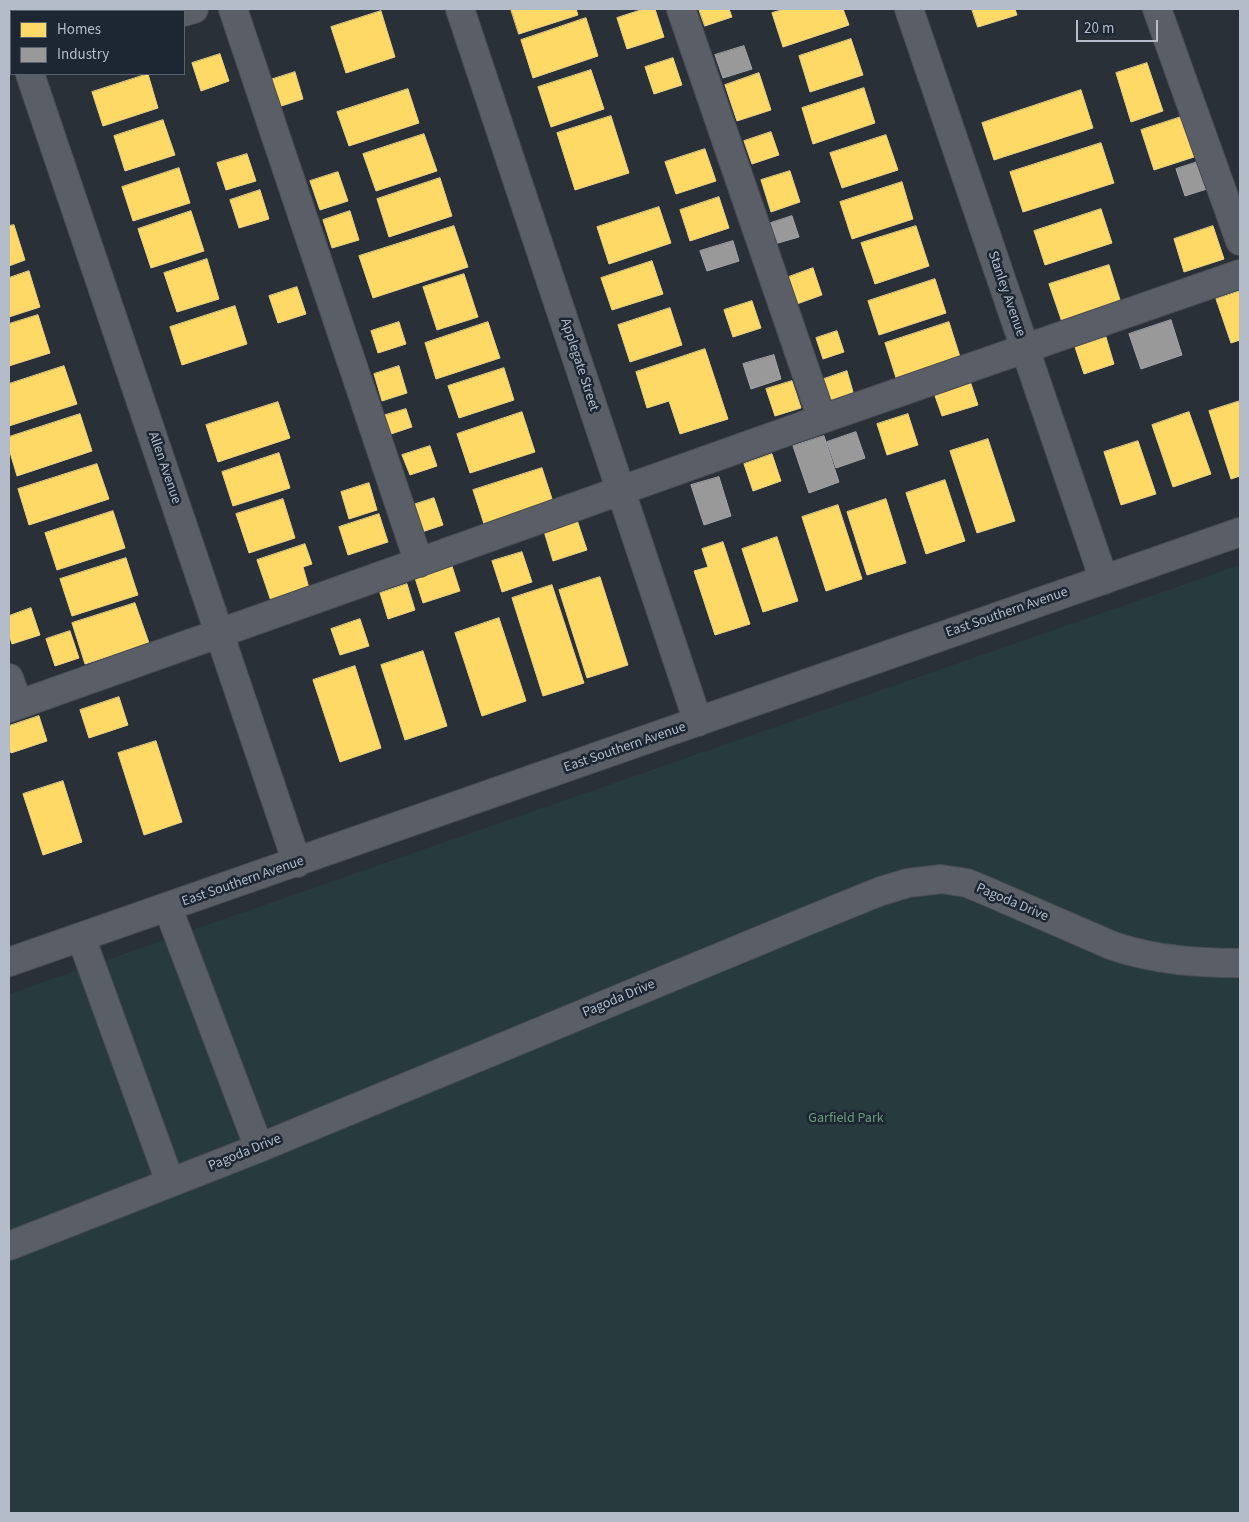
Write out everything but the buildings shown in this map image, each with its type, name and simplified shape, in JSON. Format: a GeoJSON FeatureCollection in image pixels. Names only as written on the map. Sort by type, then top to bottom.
{"type":"FeatureCollection","features":[{"type":"Feature","properties":{"kind":"street"},"geometry":{"type":"LineString","coordinates":[[233,9],[419,563]]}},
{"type":"Feature","properties":{"kind":"street","name":"Applegate Street"},"geometry":{"type":"LineString","coordinates":[[460,9],[698,722]]}},
{"type":"Feature","properties":{"kind":"street"},"geometry":{"type":"LineString","coordinates":[[681,9],[822,419]]}},
{"type":"Feature","properties":{"kind":"street","name":"Stanley Avenue"},"geometry":{"type":"LineString","coordinates":[[909,9],[1104,580]]}},
{"type":"Feature","properties":{"kind":"street"},"geometry":{"type":"LineString","coordinates":[[1157,9],[1240,241]]}},
{"type":"Feature","properties":{"kind":"street","name":"Allen Avenue"},"geometry":{"type":"LineString","coordinates":[[30,75],[297,862]]}},
{"type":"Feature","properties":{"kind":"street"},"geometry":{"type":"LineString","coordinates":[[9,678],[13,706],[822,419],[1240,274]]}},
{"type":"Feature","properties":{"kind":"street","name":"East Southern Avenue"},"geometry":{"type":"LineString","coordinates":[[9,962],[1240,532]]}},
{"type":"Feature","properties":{"kind":"street","name":"Pagoda Drive"},"geometry":{"type":"LineString","coordinates":[[9,1246],[259,1148],[807,921],[881,891],[908,883],[941,879],[967,884],[1113,946],[1138,954],[1177,961],[1240,963]]}},
{"type":"Feature","properties":{"kind":"street"},"geometry":{"type":"LineString","coordinates":[[168,908],[259,1148]]}},
{"type":"Feature","properties":{"kind":"street"},"geometry":{"type":"LineString","coordinates":[[81,937],[170,1182]]}},
{"type":"Feature","properties":{"kind":"green space","name":"Garfield Park"},"geometry":{"type":"Polygon","coordinates":[[[1240,565],[1240,1513],[9,1513],[9,994],[1240,565]]]}}]}
